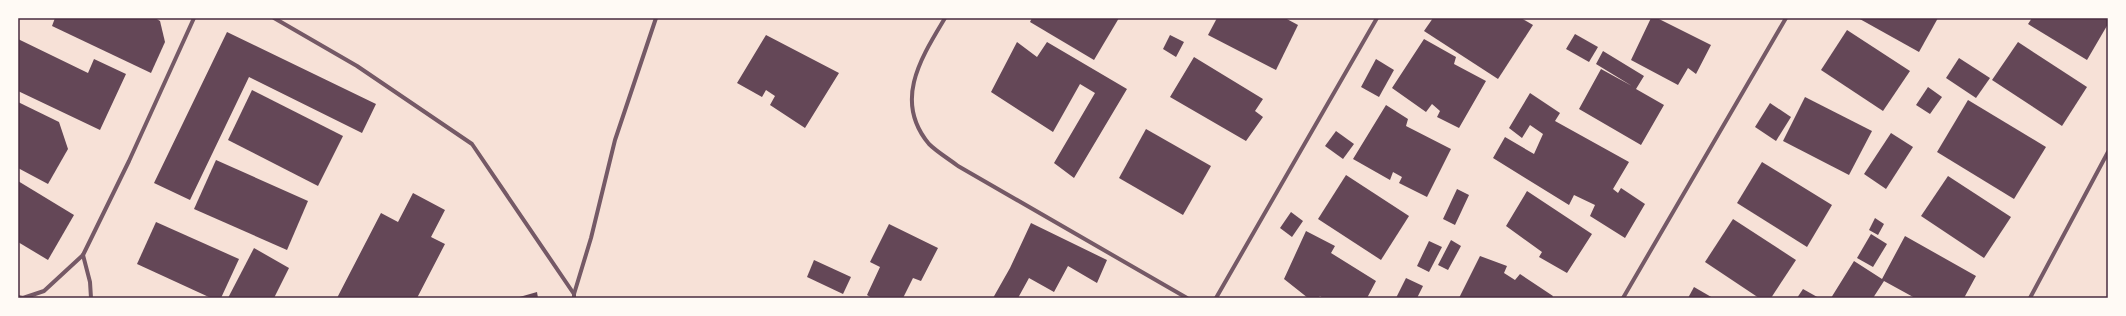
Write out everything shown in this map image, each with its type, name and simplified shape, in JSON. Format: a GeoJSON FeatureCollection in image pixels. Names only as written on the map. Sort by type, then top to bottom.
{"type":"FeatureCollection","features":[{"type":"Feature","properties":{"kind":"street"},"geometry":{"type":"LineString","coordinates":[[18,297],[23,298],[44,291],[83,255],[129,161],[194,18]]}},
{"type":"Feature","properties":{"kind":"street"},"geometry":{"type":"LineString","coordinates":[[274,18],[357,66],[472,144],[574,296]]}},
{"type":"Feature","properties":{"kind":"street"},"geometry":{"type":"LineString","coordinates":[[574,296],[591,238],[615,140],[656,18]]}},
{"type":"Feature","properties":{"kind":"street"},"geometry":{"type":"LineString","coordinates":[[945,18],[920,59],[911,90],[914,120],[930,144],[958,166],[1188,298]]}},
{"type":"Feature","properties":{"kind":"street"},"geometry":{"type":"LineString","coordinates":[[1216,298],[1377,18]]}},
{"type":"Feature","properties":{"kind":"street"},"geometry":{"type":"LineString","coordinates":[[1623,298],[1786,18]]}},
{"type":"Feature","properties":{"kind":"street"},"geometry":{"type":"LineString","coordinates":[[2030,298],[2108,152]]}},
{"type":"Feature","properties":{"kind":"street"},"geometry":{"type":"LineString","coordinates":[[83,255],[90,282],[91,298]]}},
{"type":"Feature","properties":{"kind":"building"},"geometry":{"type":"Polygon","coordinates":[[[55,18],[155,18],[160,21],[165,42],[151,73],[52,26],[55,18]]]}},
{"type":"Feature","properties":{"kind":"building"},"geometry":{"type":"Polygon","coordinates":[[[1032,18],[1119,18],[1094,60],[1030,22],[1032,18]]]}},
{"type":"Feature","properties":{"kind":"building"},"geometry":{"type":"Polygon","coordinates":[[[1217,18],[1285,18],[1298,25],[1276,70],[1208,35],[1217,18]]]}},
{"type":"Feature","properties":{"kind":"building"},"geometry":{"type":"Polygon","coordinates":[[[1433,18],[1521,18],[1533,25],[1498,79],[1424,31],[1433,18]]]}},
{"type":"Feature","properties":{"kind":"building"},"geometry":{"type":"Polygon","coordinates":[[[1651,18],[1657,18],[1711,45],[1696,74],[1688,68],[1678,85],[1631,60],[1651,18]]]}},
{"type":"Feature","properties":{"kind":"building"},"geometry":{"type":"Polygon","coordinates":[[[1858,18],[1938,18],[1919,52],[1858,18]]]}},
{"type":"Feature","properties":{"kind":"building"},"geometry":{"type":"Polygon","coordinates":[[[2032,18],[2108,18],[2108,24],[2087,60],[2028,24],[2032,18]]]}},
{"type":"Feature","properties":{"kind":"building"},"geometry":{"type":"Polygon","coordinates":[[[1847,30],[1910,71],[1883,111],[1821,70],[1847,30]]]}},
{"type":"Feature","properties":{"kind":"building"},"geometry":{"type":"Polygon","coordinates":[[[227,32],[376,104],[362,133],[249,77],[190,200],[154,183],[227,32]]]}},
{"type":"Feature","properties":{"kind":"building"},"geometry":{"type":"Polygon","coordinates":[[[1575,34],[1598,47],[1589,62],[1566,49],[1575,34]]]}},
{"type":"Feature","properties":{"kind":"building"},"geometry":{"type":"Polygon","coordinates":[[[766,35],[839,73],[805,128],[770,105],[775,96],[766,90],[762,97],[737,83],[766,35]]]}},
{"type":"Feature","properties":{"kind":"building"},"geometry":{"type":"Polygon","coordinates":[[[1170,35],[1184,42],[1176,57],[1163,49],[1170,35]]]}},
{"type":"Feature","properties":{"kind":"building"},"geometry":{"type":"Polygon","coordinates":[[[18,39],[88,73],[94,59],[126,74],[100,130],[18,91],[18,39]]]}},
{"type":"Feature","properties":{"kind":"building"},"geometry":{"type":"Polygon","coordinates":[[[1424,39],[1456,57],[1454,64],[1486,81],[1459,128],[1437,117],[1440,111],[1432,104],[1426,112],[1392,88],[1424,39]]]}},
{"type":"Feature","properties":{"kind":"building"},"geometry":{"type":"Polygon","coordinates":[[[1017,42],[1037,57],[1047,42],[1127,89],[1074,178],[1054,163],[1095,93],[1080,84],[1053,132],[991,92],[1017,42]]]}},
{"type":"Feature","properties":{"kind":"building"},"geometry":{"type":"Polygon","coordinates":[[[2018,42],[2087,87],[2062,126],[1992,80],[2018,42]]]}},
{"type":"Feature","properties":{"kind":"building"},"geometry":{"type":"Polygon","coordinates":[[[1603,51],[1644,76],[1636,89],[1664,105],[1641,145],[1579,109],[1601,69],[1632,86],[1596,64],[1603,51]]]}},
{"type":"Feature","properties":{"kind":"building"},"geometry":{"type":"Polygon","coordinates":[[[1194,57],[1263,99],[1255,111],[1263,117],[1246,141],[1170,97],[1194,57]]]}},
{"type":"Feature","properties":{"kind":"building"},"geometry":{"type":"Polygon","coordinates":[[[1959,58],[1990,78],[1976,98],[1946,78],[1959,58]]]}},
{"type":"Feature","properties":{"kind":"building"},"geometry":{"type":"Polygon","coordinates":[[[1376,59],[1394,70],[1379,97],[1361,87],[1376,59]]]}},
{"type":"Feature","properties":{"kind":"building"},"geometry":{"type":"Polygon","coordinates":[[[1928,87],[1942,97],[1930,114],[1916,105],[1928,87]]]}},
{"type":"Feature","properties":{"kind":"building"},"geometry":{"type":"Polygon","coordinates":[[[252,90],[343,136],[318,186],[228,140],[252,90]]]}},
{"type":"Feature","properties":{"kind":"building"},"geometry":{"type":"Polygon","coordinates":[[[1530,93],[1560,113],[1555,121],[1629,162],[1613,189],[1618,193],[1621,188],[1645,204],[1625,238],[1590,216],[1595,205],[1574,195],[1569,205],[1493,158],[1505,137],[1534,154],[1543,134],[1530,125],[1522,138],[1509,128],[1530,93]]]}},
{"type":"Feature","properties":{"kind":"building"},"geometry":{"type":"Polygon","coordinates":[[[1805,97],[1872,131],[1849,175],[1783,141],[1805,97]]]}},
{"type":"Feature","properties":{"kind":"building"},"geometry":{"type":"Polygon","coordinates":[[[1968,100],[2046,147],[2014,199],[1937,152],[1968,100]]]}},
{"type":"Feature","properties":{"kind":"building"},"geometry":{"type":"Polygon","coordinates":[[[18,102],[59,122],[68,149],[48,184],[18,168],[18,102]]]}},
{"type":"Feature","properties":{"kind":"building"},"geometry":{"type":"Polygon","coordinates":[[[1770,103],[1791,117],[1776,141],[1755,127],[1770,103]]]}},
{"type":"Feature","properties":{"kind":"building"},"geometry":{"type":"Polygon","coordinates":[[[1386,105],[1408,119],[1406,126],[1451,149],[1427,197],[1399,183],[1402,177],[1393,172],[1390,180],[1353,159],[1386,105]]]}},
{"type":"Feature","properties":{"kind":"building"},"geometry":{"type":"Polygon","coordinates":[[[1146,129],[1211,166],[1183,215],[1119,178],[1146,129]]]}},
{"type":"Feature","properties":{"kind":"building"},"geometry":{"type":"Polygon","coordinates":[[[1336,131],[1354,144],[1343,159],[1325,146],[1336,131]]]}},
{"type":"Feature","properties":{"kind":"building"},"geometry":{"type":"Polygon","coordinates":[[[1891,133],[1913,147],[1886,189],[1864,174],[1891,133]]]}},
{"type":"Feature","properties":{"kind":"building"},"geometry":{"type":"Polygon","coordinates":[[[216,160],[308,201],[287,250],[194,209],[216,160]]]}},
{"type":"Feature","properties":{"kind":"building"},"geometry":{"type":"Polygon","coordinates":[[[1762,162],[1832,205],[1807,247],[1737,203],[1762,162]]]}},
{"type":"Feature","properties":{"kind":"building"},"geometry":{"type":"Polygon","coordinates":[[[1346,175],[1409,216],[1381,260],[1318,219],[1346,175]]]}},
{"type":"Feature","properties":{"kind":"building"},"geometry":{"type":"Polygon","coordinates":[[[1948,176],[2011,217],[1984,258],[1921,216],[1948,176]]]}},
{"type":"Feature","properties":{"kind":"building"},"geometry":{"type":"Polygon","coordinates":[[[18,181],[74,215],[48,260],[18,242],[18,181]]]}},
{"type":"Feature","properties":{"kind":"building"},"geometry":{"type":"Polygon","coordinates":[[[1457,189],[1469,195],[1455,225],[1443,219],[1457,189]]]}},
{"type":"Feature","properties":{"kind":"building"},"geometry":{"type":"Polygon","coordinates":[[[1527,191],[1592,234],[1567,273],[1539,257],[1542,252],[1506,226],[1527,191]]]}},
{"type":"Feature","properties":{"kind":"building"},"geometry":{"type":"Polygon","coordinates":[[[413,193],[445,210],[431,237],[445,244],[417,298],[337,298],[381,213],[398,222],[413,193]]]}},
{"type":"Feature","properties":{"kind":"building"},"geometry":{"type":"Polygon","coordinates":[[[1291,212],[1303,221],[1292,237],[1280,228],[1291,212]]]}},
{"type":"Feature","properties":{"kind":"building"},"geometry":{"type":"Polygon","coordinates":[[[1875,218],[1884,224],[1878,235],[1869,230],[1875,218]]]}},
{"type":"Feature","properties":{"kind":"building"},"geometry":{"type":"Polygon","coordinates":[[[1733,219],[1796,260],[1771,298],[1759,298],[1705,262],[1733,219]]]}},
{"type":"Feature","properties":{"kind":"building"},"geometry":{"type":"Polygon","coordinates":[[[156,222],[239,259],[221,298],[211,298],[137,264],[156,222]]]}},
{"type":"Feature","properties":{"kind":"building"},"geometry":{"type":"Polygon","coordinates":[[[1031,223],[1107,260],[1097,283],[1068,266],[1054,292],[1029,278],[1018,298],[993,298],[1010,268],[1031,223]]]}},
{"type":"Feature","properties":{"kind":"building"},"geometry":{"type":"Polygon","coordinates":[[[889,224],[938,248],[921,281],[913,278],[903,298],[872,298],[867,295],[880,267],[870,262],[889,224]]]}},
{"type":"Feature","properties":{"kind":"building"},"geometry":{"type":"Polygon","coordinates":[[[1306,231],[1335,246],[1331,253],[1376,281],[1367,298],[1323,298],[1320,296],[1318,298],[1308,298],[1284,279],[1306,231]]]}},
{"type":"Feature","properties":{"kind":"building"},"geometry":{"type":"Polygon","coordinates":[[[1871,234],[1887,244],[1873,267],[1857,258],[1871,234]]]}},
{"type":"Feature","properties":{"kind":"building"},"geometry":{"type":"Polygon","coordinates":[[[1905,236],[1976,276],[1964,298],[1915,298],[1884,281],[1873,298],[1831,298],[1854,261],[1882,279],[1905,236]]]}},
{"type":"Feature","properties":{"kind":"building"},"geometry":{"type":"Polygon","coordinates":[[[1451,240],[1461,246],[1448,270],[1438,265],[1451,240]]]}},
{"type":"Feature","properties":{"kind":"building"},"geometry":{"type":"Polygon","coordinates":[[[1429,241],[1442,247],[1429,272],[1417,266],[1429,241]]]}},
{"type":"Feature","properties":{"kind":"building"},"geometry":{"type":"Polygon","coordinates":[[[254,248],[289,268],[274,298],[228,298],[254,248]]]}},
{"type":"Feature","properties":{"kind":"building"},"geometry":{"type":"Polygon","coordinates":[[[1480,256],[1507,266],[1504,273],[1515,280],[1520,274],[1553,296],[1552,298],[1459,298],[1480,256]]]}},
{"type":"Feature","properties":{"kind":"building"},"geometry":{"type":"Polygon","coordinates":[[[814,260],[851,277],[843,294],[807,277],[814,260]]]}},
{"type":"Feature","properties":{"kind":"building"},"geometry":{"type":"Polygon","coordinates":[[[1406,278],[1423,286],[1417,298],[1396,298],[1406,278]]]}},
{"type":"Feature","properties":{"kind":"building"},"geometry":{"type":"Polygon","coordinates":[[[1694,287],[1713,298],[1688,298],[1694,287]]]}},
{"type":"Feature","properties":{"kind":"building"},"geometry":{"type":"Polygon","coordinates":[[[1803,289],[1819,298],[1797,298],[1803,289]]]}},
{"type":"Feature","properties":{"kind":"building"},"geometry":{"type":"Polygon","coordinates":[[[537,292],[538,298],[516,298],[537,292]]]}}]}
